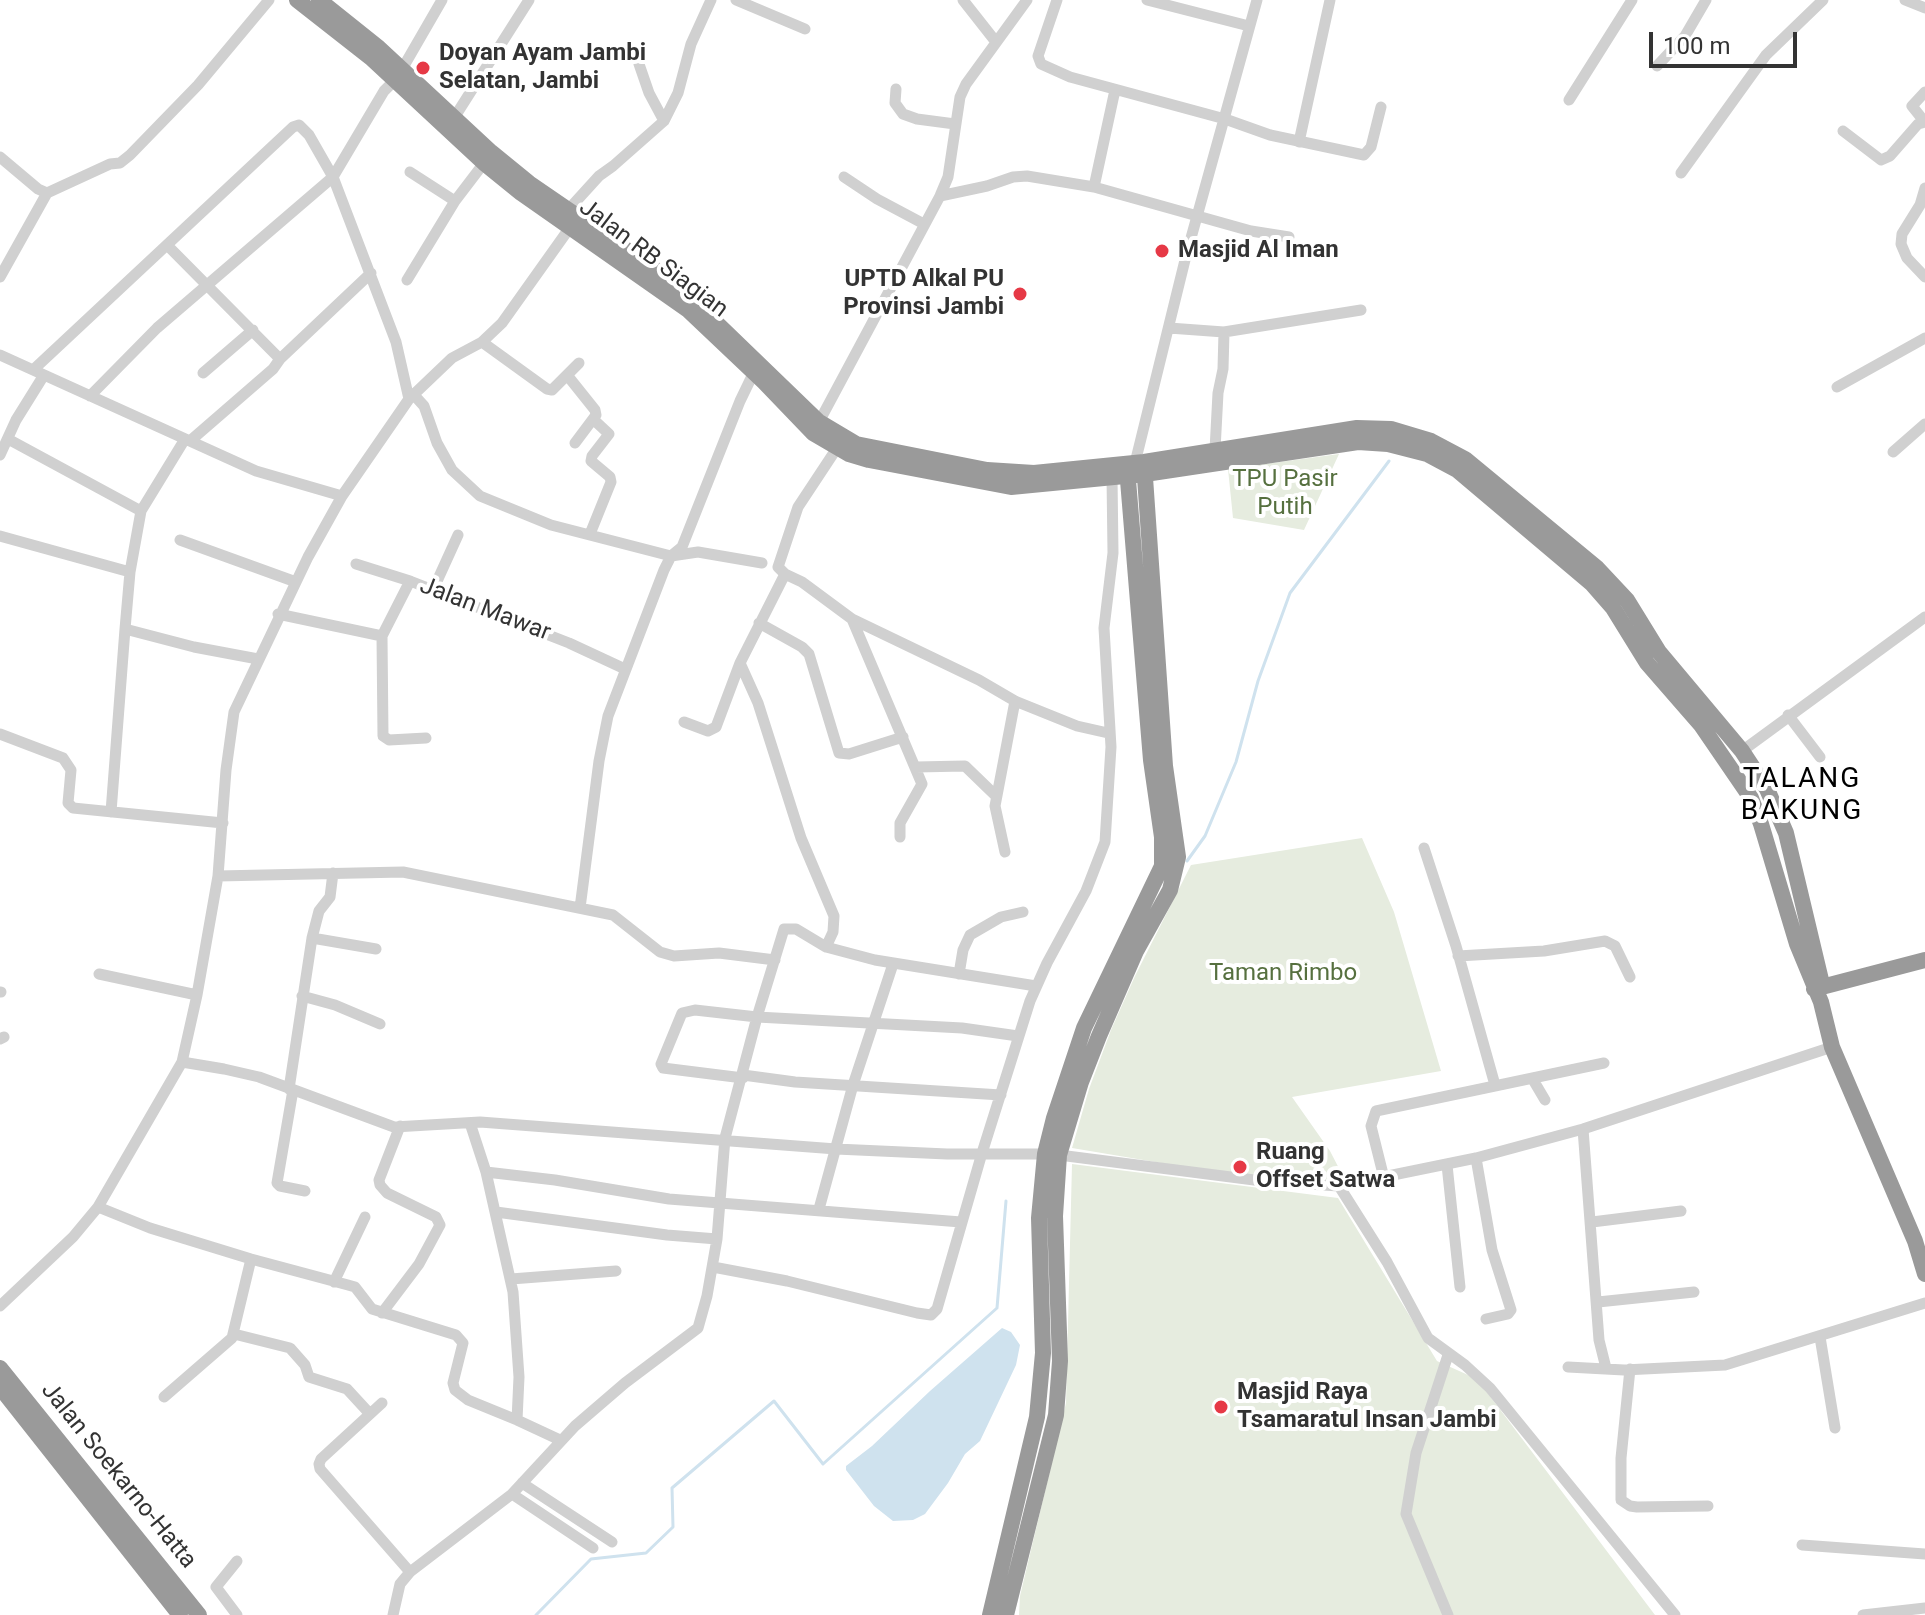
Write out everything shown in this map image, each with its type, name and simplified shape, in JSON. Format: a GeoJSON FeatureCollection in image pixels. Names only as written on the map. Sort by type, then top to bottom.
{"type":"FeatureCollection","features":[{"type":"Feature","properties":{"kind":"highway","name":"Jalan RB Siagian"},"geometry":{"type":"LineString","coordinates":[[297,0],[454,118],[529,183],[675,283],[773,374],[819,422],[835,433],[865,447],[1012,480]]}},
{"type":"Feature","properties":{"kind":"highway","name":"Jalan RB Siagian"},"geometry":{"type":"LineString","coordinates":[[319,0],[379,48],[398,76],[484,163],[521,193],[688,310],[813,433],[837,448],[869,460],[1012,480]]}},
{"type":"Feature","properties":{"kind":"highway"},"geometry":{"type":"LineString","coordinates":[[1132,469],[1215,450],[1357,428],[1391,429],[1431,441],[1465,459],[1490,489],[1592,584],[1613,608],[1647,663],[1728,761],[1751,798],[1797,944],[1819,993]]}},
{"type":"Feature","properties":{"kind":"highway"},"geometry":{"type":"LineString","coordinates":[[1012,480],[1358,442],[1388,444],[1427,454],[1490,489],[1597,568],[1627,600],[1659,652],[1742,751],[1767,789],[1786,833],[1832,1047],[1920,1239],[1925,1274]]}},
{"type":"Feature","properties":{"kind":"highway"},"geometry":{"type":"LineString","coordinates":[[990,1615],[1037,1417],[1043,1353],[1039,1218],[1052,1155],[1081,1082],[1092,1032],[1170,890],[1178,857],[1132,469]]}},
{"type":"Feature","properties":{"kind":"highway"},"geometry":{"type":"LineString","coordinates":[[1819,993],[1925,960]]}},
{"type":"Feature","properties":{"kind":"highway"},"geometry":{"type":"LineString","coordinates":[[1006,1615],[1056,1415],[1060,1361],[1052,1155]]}},
{"type":"Feature","properties":{"kind":"highway","name":"Jalan Soekarno-Hatta"},"geometry":{"type":"LineString","coordinates":[[0,1368],[199,1615]]}},
{"type":"Feature","properties":{"kind":"highway","name":"Jalan Soekarno-Hatta"},"geometry":{"type":"LineString","coordinates":[[0,1387],[180,1615]]}},
{"type":"Feature","properties":{"kind":"street"},"geometry":{"type":"LineString","coordinates":[[0,277],[47,193],[110,164],[120,163],[130,155],[198,85],[269,0]]}},
{"type":"Feature","properties":{"kind":"street"},"geometry":{"type":"LineString","coordinates":[[90,396],[157,328],[333,177],[442,0]]}},
{"type":"Feature","properties":{"kind":"street"},"geometry":{"type":"LineString","coordinates":[[454,118],[529,0]]}},
{"type":"Feature","properties":{"kind":"street"},"geometry":{"type":"LineString","coordinates":[[569,209],[599,176],[664,121],[678,93],[691,44],[711,0]]}},
{"type":"Feature","properties":{"kind":"street"},"geometry":{"type":"LineString","coordinates":[[736,0],[805,29]]}},
{"type":"Feature","properties":{"kind":"street"},"geometry":{"type":"LineString","coordinates":[[963,0],[996,42]]}},
{"type":"Feature","properties":{"kind":"street"},"geometry":{"type":"LineString","coordinates":[[1057,0],[1038,56],[1041,64],[1062,74],[1299,142],[1364,155],[1371,147],[1381,107]]}},
{"type":"Feature","properties":{"kind":"street"},"geometry":{"type":"LineString","coordinates":[[1147,0],[1249,26]]}},
{"type":"Feature","properties":{"kind":"street"},"geometry":{"type":"LineString","coordinates":[[713,1267],[931,1315],[936,1311],[1018,1036],[1036,986],[1086,891],[1103,849],[1111,747],[1104,628],[1113,553],[1132,469],[1257,0]]}},
{"type":"Feature","properties":{"kind":"street"},"geometry":{"type":"LineString","coordinates":[[1299,142],[1330,0]]}},
{"type":"Feature","properties":{"kind":"street"},"geometry":{"type":"LineString","coordinates":[[1569,100],[1632,0]]}},
{"type":"Feature","properties":{"kind":"street"},"geometry":{"type":"LineString","coordinates":[[1657,66],[1685,36],[1706,0]]}},
{"type":"Feature","properties":{"kind":"street"},"geometry":{"type":"LineString","coordinates":[[1681,173],[1766,55],[1823,0]]}},
{"type":"Feature","properties":{"kind":"street"},"geometry":{"type":"LineString","coordinates":[[1905,0],[1925,8]]}},
{"type":"Feature","properties":{"kind":"street"},"geometry":{"type":"LineString","coordinates":[[819,422],[940,196],[948,177],[960,97],[966,84],[1023,2]]}},
{"type":"Feature","properties":{"kind":"street"},"geometry":{"type":"LineString","coordinates":[[639,64],[649,93],[664,121]]}},
{"type":"Feature","properties":{"kind":"street"},"geometry":{"type":"LineString","coordinates":[[896,89],[895,103],[903,114],[955,124]]}},
{"type":"Feature","properties":{"kind":"street"},"geometry":{"type":"LineString","coordinates":[[1094,187],[1115,90]]}},
{"type":"Feature","properties":{"kind":"street"},"geometry":{"type":"LineString","coordinates":[[1843,131],[1881,160],[1890,156],[1924,121],[1912,106],[1925,92]]}},
{"type":"Feature","properties":{"kind":"street"},"geometry":{"type":"LineString","coordinates":[[0,455],[38,373],[167,245],[293,127],[299,125],[309,135],[333,177],[396,342],[412,397],[424,406],[437,443],[452,470],[480,496],[551,525],[671,556],[698,552],[762,563]]}},
{"type":"Feature","properties":{"kind":"street"},"geometry":{"type":"LineString","coordinates":[[0,157],[47,193]]}},
{"type":"Feature","properties":{"kind":"street"},"geometry":{"type":"LineString","coordinates":[[407,280],[455,201],[484,163]]}},
{"type":"Feature","properties":{"kind":"street"},"geometry":{"type":"LineString","coordinates":[[410,172],[455,201]]}},
{"type":"Feature","properties":{"kind":"street"},"geometry":{"type":"LineString","coordinates":[[940,196],[1027,176],[1094,187],[1251,231],[1289,237]]}},
{"type":"Feature","properties":{"kind":"street"},"geometry":{"type":"LineString","coordinates":[[844,177],[924,224]]}},
{"type":"Feature","properties":{"kind":"street"},"geometry":{"type":"LineString","coordinates":[[1925,188],[1920,205],[1902,234],[1901,244],[1907,258],[1925,277]]}},
{"type":"Feature","properties":{"kind":"street"},"geometry":{"type":"LineString","coordinates":[[0,1306],[73,1237],[98,1207],[182,1062],[218,876],[231,725],[278,614],[342,496],[419,387],[452,358],[482,342],[502,323],[571,226]]}},
{"type":"Feature","properties":{"kind":"street"},"geometry":{"type":"LineString","coordinates":[[167,245],[280,359]]}},
{"type":"Feature","properties":{"kind":"street"},"geometry":{"type":"LineString","coordinates":[[111,812],[130,572],[141,511],[188,440],[273,369],[371,273]]}},
{"type":"Feature","properties":{"kind":"street"},"geometry":{"type":"LineString","coordinates":[[1169,328],[1224,332],[1361,310]]}},
{"type":"Feature","properties":{"kind":"street"},"geometry":{"type":"LineString","coordinates":[[203,373],[253,330]]}},
{"type":"Feature","properties":{"kind":"street"},"geometry":{"type":"LineString","coordinates":[[1215,450],[1224,332]]}},
{"type":"Feature","properties":{"kind":"street"},"geometry":{"type":"LineString","coordinates":[[1837,387],[1925,338]]}},
{"type":"Feature","properties":{"kind":"street"},"geometry":{"type":"LineString","coordinates":[[482,342],[547,389],[552,390],[579,363]]}},
{"type":"Feature","properties":{"kind":"street"},"geometry":{"type":"LineString","coordinates":[[0,355],[256,471],[342,496]]}},
{"type":"Feature","properties":{"kind":"street"},"geometry":{"type":"LineString","coordinates":[[580,908],[599,761],[608,716],[671,556],[682,547],[754,372]]}},
{"type":"Feature","properties":{"kind":"street"},"geometry":{"type":"LineString","coordinates":[[567,375],[595,410],[594,420],[575,443]]}},
{"type":"Feature","properties":{"kind":"street"},"geometry":{"type":"LineString","coordinates":[[590,534],[611,482],[610,477],[591,461],[609,434],[594,420]]}},
{"type":"Feature","properties":{"kind":"street"},"geometry":{"type":"LineString","coordinates":[[1893,452],[1925,424]]}},
{"type":"Feature","properties":{"kind":"street"},"geometry":{"type":"LineString","coordinates":[[8,439],[141,511]]}},
{"type":"Feature","properties":{"kind":"street"},"geometry":{"type":"LineString","coordinates":[[837,448],[798,507],[778,567],[852,619],[1015,701],[1077,726],[1108,733]]}},
{"type":"Feature","properties":{"kind":"street"},"geometry":{"type":"LineString","coordinates":[[433,590],[458,535]]}},
{"type":"Feature","properties":{"kind":"street"},"geometry":{"type":"LineString","coordinates":[[0,536],[130,572]]}},
{"type":"Feature","properties":{"kind":"street"},"geometry":{"type":"LineString","coordinates":[[180,540],[296,582]]}},
{"type":"Feature","properties":{"kind":"street"},"geometry":{"type":"LineString","coordinates":[[356,564],[410,581]]}},
{"type":"Feature","properties":{"kind":"street"},"geometry":{"type":"LineString","coordinates":[[684,722],[708,731],[714,729],[740,663],[785,574]]}},
{"type":"Feature","properties":{"kind":"street","name":"Jalan Mawar"},"geometry":{"type":"LineString","coordinates":[[382,636],[410,581],[569,643],[625,669]]}},
{"type":"Feature","properties":{"kind":"street"},"geometry":{"type":"LineString","coordinates":[[278,614],[382,636],[383,736],[389,740],[426,738]]}},
{"type":"Feature","properties":{"kind":"street"},"geometry":{"type":"LineString","coordinates":[[1742,751],[1925,617]]}},
{"type":"Feature","properties":{"kind":"street"},"geometry":{"type":"LineString","coordinates":[[852,619],[916,767],[921,788],[900,823],[900,837]]}},
{"type":"Feature","properties":{"kind":"street"},"geometry":{"type":"LineString","coordinates":[[759,623],[809,654],[839,753],[849,754],[903,737]]}},
{"type":"Feature","properties":{"kind":"street"},"geometry":{"type":"LineString","coordinates":[[125,629],[258,659]]}},
{"type":"Feature","properties":{"kind":"street"},"geometry":{"type":"LineString","coordinates":[[740,663],[758,703],[801,838],[834,916],[833,932],[826,947]]}},
{"type":"Feature","properties":{"kind":"street"},"geometry":{"type":"LineString","coordinates":[[1005,852],[995,814],[996,796],[1015,701]]}},
{"type":"Feature","properties":{"kind":"street"},"geometry":{"type":"LineString","coordinates":[[1788,715],[1820,757]]}},
{"type":"Feature","properties":{"kind":"street"},"geometry":{"type":"LineString","coordinates":[[0,734],[63,758],[71,770],[69,806],[223,823]]}},
{"type":"Feature","properties":{"kind":"street"},"geometry":{"type":"LineString","coordinates":[[916,767],[965,766],[996,796]]}},
{"type":"Feature","properties":{"kind":"street"},"geometry":{"type":"LineString","coordinates":[[1424,848],[1495,1085]]}},
{"type":"Feature","properties":{"kind":"street"},"geometry":{"type":"LineString","coordinates":[[218,876],[403,872],[613,915],[668,955],[719,953],[775,960]]}},
{"type":"Feature","properties":{"kind":"street"},"geometry":{"type":"LineString","coordinates":[[305,1191],[277,1183],[312,938],[319,911],[330,897],[333,873]]}},
{"type":"Feature","properties":{"kind":"street"},"geometry":{"type":"LineString","coordinates":[[959,974],[963,950],[970,935],[1001,917],[1023,912]]}},
{"type":"Feature","properties":{"kind":"street"},"geometry":{"type":"LineString","coordinates":[[393,1615],[400,1584],[410,1572],[512,1494],[560,1440],[625,1383],[698,1328],[717,1239],[725,1138],[757,1017],[786,928],[802,931],[826,947],[893,964],[1036,986]]}},
{"type":"Feature","properties":{"kind":"street"},"geometry":{"type":"LineString","coordinates":[[312,938],[376,949]]}},
{"type":"Feature","properties":{"kind":"street"},"geometry":{"type":"LineString","coordinates":[[1458,956],[1544,951],[1605,941],[1615,946],[1630,977]]}},
{"type":"Feature","properties":{"kind":"street"},"geometry":{"type":"LineString","coordinates":[[819,1209],[853,1085],[893,964]]}},
{"type":"Feature","properties":{"kind":"street"},"geometry":{"type":"LineString","coordinates":[[99,974],[197,995]]}},
{"type":"Feature","properties":{"kind":"street"},"geometry":{"type":"LineString","coordinates":[[302,996],[335,1005],[380,1024]]}},
{"type":"Feature","properties":{"kind":"street"},"geometry":{"type":"LineString","coordinates":[[1001,1095],[665,1069],[661,1064],[679,1017],[686,1010],[757,1017],[983,1029],[1018,1036]]}},
{"type":"Feature","properties":{"kind":"street"},"geometry":{"type":"LineString","coordinates":[[182,1062],[235,1071],[381,1124],[470,1123],[725,1138],[836,1149],[1052,1155],[1262,1181],[1339,1186],[1447,1165],[1583,1129],[1832,1047]]}},
{"type":"Feature","properties":{"kind":"street"},"geometry":{"type":"LineString","coordinates":[[1384,1178],[1371,1126],[1376,1111],[1604,1063]]}},
{"type":"Feature","properties":{"kind":"street"},"geometry":{"type":"LineString","coordinates":[[1532,1078],[1545,1100]]}},
{"type":"Feature","properties":{"kind":"street"},"geometry":{"type":"LineString","coordinates":[[470,1123],[486,1172],[511,1279],[519,1377],[517,1420]]}},
{"type":"Feature","properties":{"kind":"street"},"geometry":{"type":"LineString","coordinates":[[382,1313],[419,1264],[440,1225],[436,1217],[387,1193],[380,1185],[379,1180],[400,1126]]}},
{"type":"Feature","properties":{"kind":"street"},"geometry":{"type":"LineString","coordinates":[[1583,1129],[1599,1340],[1606,1368]]}},
{"type":"Feature","properties":{"kind":"street"},"geometry":{"type":"LineString","coordinates":[[1476,1158],[1492,1250],[1511,1310],[1508,1314],[1486,1319]]}},
{"type":"Feature","properties":{"kind":"street"},"geometry":{"type":"LineString","coordinates":[[1447,1165],[1460,1287]]}},
{"type":"Feature","properties":{"kind":"street"},"geometry":{"type":"LineString","coordinates":[[486,1172],[669,1199],[961,1222]]}},
{"type":"Feature","properties":{"kind":"street"},"geometry":{"type":"LineString","coordinates":[[1339,1186],[1387,1262],[1428,1338],[1490,1388],[1675,1615]]}},
{"type":"Feature","properties":{"kind":"street"},"geometry":{"type":"LineString","coordinates":[[98,1207],[150,1228],[355,1287],[366,1304],[382,1313],[460,1337],[463,1343],[453,1383],[455,1390],[468,1400],[560,1440]]}},
{"type":"Feature","properties":{"kind":"street"},"geometry":{"type":"LineString","coordinates":[[1592,1222],[1681,1211]]}},
{"type":"Feature","properties":{"kind":"street"},"geometry":{"type":"LineString","coordinates":[[496,1212],[717,1239]]}},
{"type":"Feature","properties":{"kind":"street"},"geometry":{"type":"LineString","coordinates":[[334,1282],[365,1217]]}},
{"type":"Feature","properties":{"kind":"street"},"geometry":{"type":"LineString","coordinates":[[164,1397],[234,1334],[251,1259]]}},
{"type":"Feature","properties":{"kind":"street"},"geometry":{"type":"LineString","coordinates":[[511,1279],[616,1271]]}},
{"type":"Feature","properties":{"kind":"street"},"geometry":{"type":"LineString","coordinates":[[1598,1302],[1694,1292]]}},
{"type":"Feature","properties":{"kind":"street"},"geometry":{"type":"LineString","coordinates":[[1568,1367],[1630,1369],[1725,1365],[1925,1303]]}},
{"type":"Feature","properties":{"kind":"street"},"geometry":{"type":"LineString","coordinates":[[234,1334],[290,1348],[305,1365],[309,1377],[347,1389],[370,1414]]}},
{"type":"Feature","properties":{"kind":"street"},"geometry":{"type":"LineString","coordinates":[[1820,1337],[1835,1428]]}},
{"type":"Feature","properties":{"kind":"street"},"geometry":{"type":"LineString","coordinates":[[1448,1355],[1416,1453],[1406,1514],[1448,1615]]}},
{"type":"Feature","properties":{"kind":"street"},"geometry":{"type":"LineString","coordinates":[[1630,1369],[1621,1458],[1621,1500],[1637,1507],[1708,1506]]}},
{"type":"Feature","properties":{"kind":"street"},"geometry":{"type":"LineString","coordinates":[[382,1403],[321,1459],[320,1469],[410,1572]]}},
{"type":"Feature","properties":{"kind":"street"},"geometry":{"type":"LineString","coordinates":[[522,1483],[612,1542]]}},
{"type":"Feature","properties":{"kind":"street"},"geometry":{"type":"LineString","coordinates":[[512,1494],[593,1548]]}},
{"type":"Feature","properties":{"kind":"street"},"geometry":{"type":"LineString","coordinates":[[1802,1545],[1925,1554]]}},
{"type":"Feature","properties":{"kind":"street"},"geometry":{"type":"LineString","coordinates":[[237,1561],[216,1587],[237,1615]]}},
{"type":"Feature","properties":{"kind":"street"},"geometry":{"type":"LineString","coordinates":[[1863,1615],[1918,1611]]}},
{"type":"Feature","properties":{"kind":"green space","name":"TPU Pasir Putih"},"geometry":{"type":"Polygon","coordinates":[[[1339,454],[1304,530],[1233,518],[1228,469],[1339,454]]]}},
{"type":"Feature","properties":{"kind":"green space","name":"Taman Rimbo"},"geometry":{"type":"Polygon","coordinates":[[[1362,838],[1394,912],[1441,1071],[1292,1097],[1330,1151],[1344,1178],[1319,1181],[1215,1172],[1072,1148],[1111,1030],[1191,865],[1362,838]]]}},
{"type":"Feature","properties":{"kind":"green space"},"geometry":{"type":"Polygon","coordinates":[[[1072,1164],[1338,1198],[1437,1361],[1477,1379],[1655,1615],[1019,1615],[1020,1596],[1066,1403],[1072,1164]]]}},
{"type":"Feature","properties":{"kind":"water"},"geometry":{"type":"Polygon","coordinates":[[[1002,1328],[1011,1332],[1020,1345],[1016,1365],[980,1441],[965,1454],[925,1514],[913,1520],[893,1521],[874,1506],[846,1466],[1002,1328]]]}},
{"type":"Feature","properties":{"kind":"waterway"},"geometry":{"type":"LineString","coordinates":[[1187,861],[1205,836],[1236,762],[1258,681],[1290,593],[1389,461]]}},
{"type":"Feature","properties":{"kind":"waterway"},"geometry":{"type":"LineString","coordinates":[[536,1615],[591,1559],[646,1553],[673,1527],[672,1488],[774,1401],[823,1464],[997,1308],[1006,1201]]}},
{"type":"Feature","properties":{"kind":"place","name":"Doyan Ayam Jambi Selatan, Jambi"},"geometry":{"type":"Point","coordinates":[423,68]}},
{"type":"Feature","properties":{"kind":"place","name":"Masjid Al Iman"},"geometry":{"type":"Point","coordinates":[1162,251]}},
{"type":"Feature","properties":{"kind":"place","name":"UPTD Alkal PU Provinsi Jambi"},"geometry":{"type":"Point","coordinates":[1020,294]}},
{"type":"Feature","properties":{"kind":"place","name":"Ruang Offset Satwa"},"geometry":{"type":"Point","coordinates":[1240,1167]}},
{"type":"Feature","properties":{"kind":"place","name":"Masjid Raya Tsamaratul Insan Jambi"},"geometry":{"type":"Point","coordinates":[1221,1407]}},
{"type":"Feature","properties":{"kind":"district","name":"TALANG BAKUNG"},"geometry":{"type":"Point","coordinates":[1802,796]}}]}
